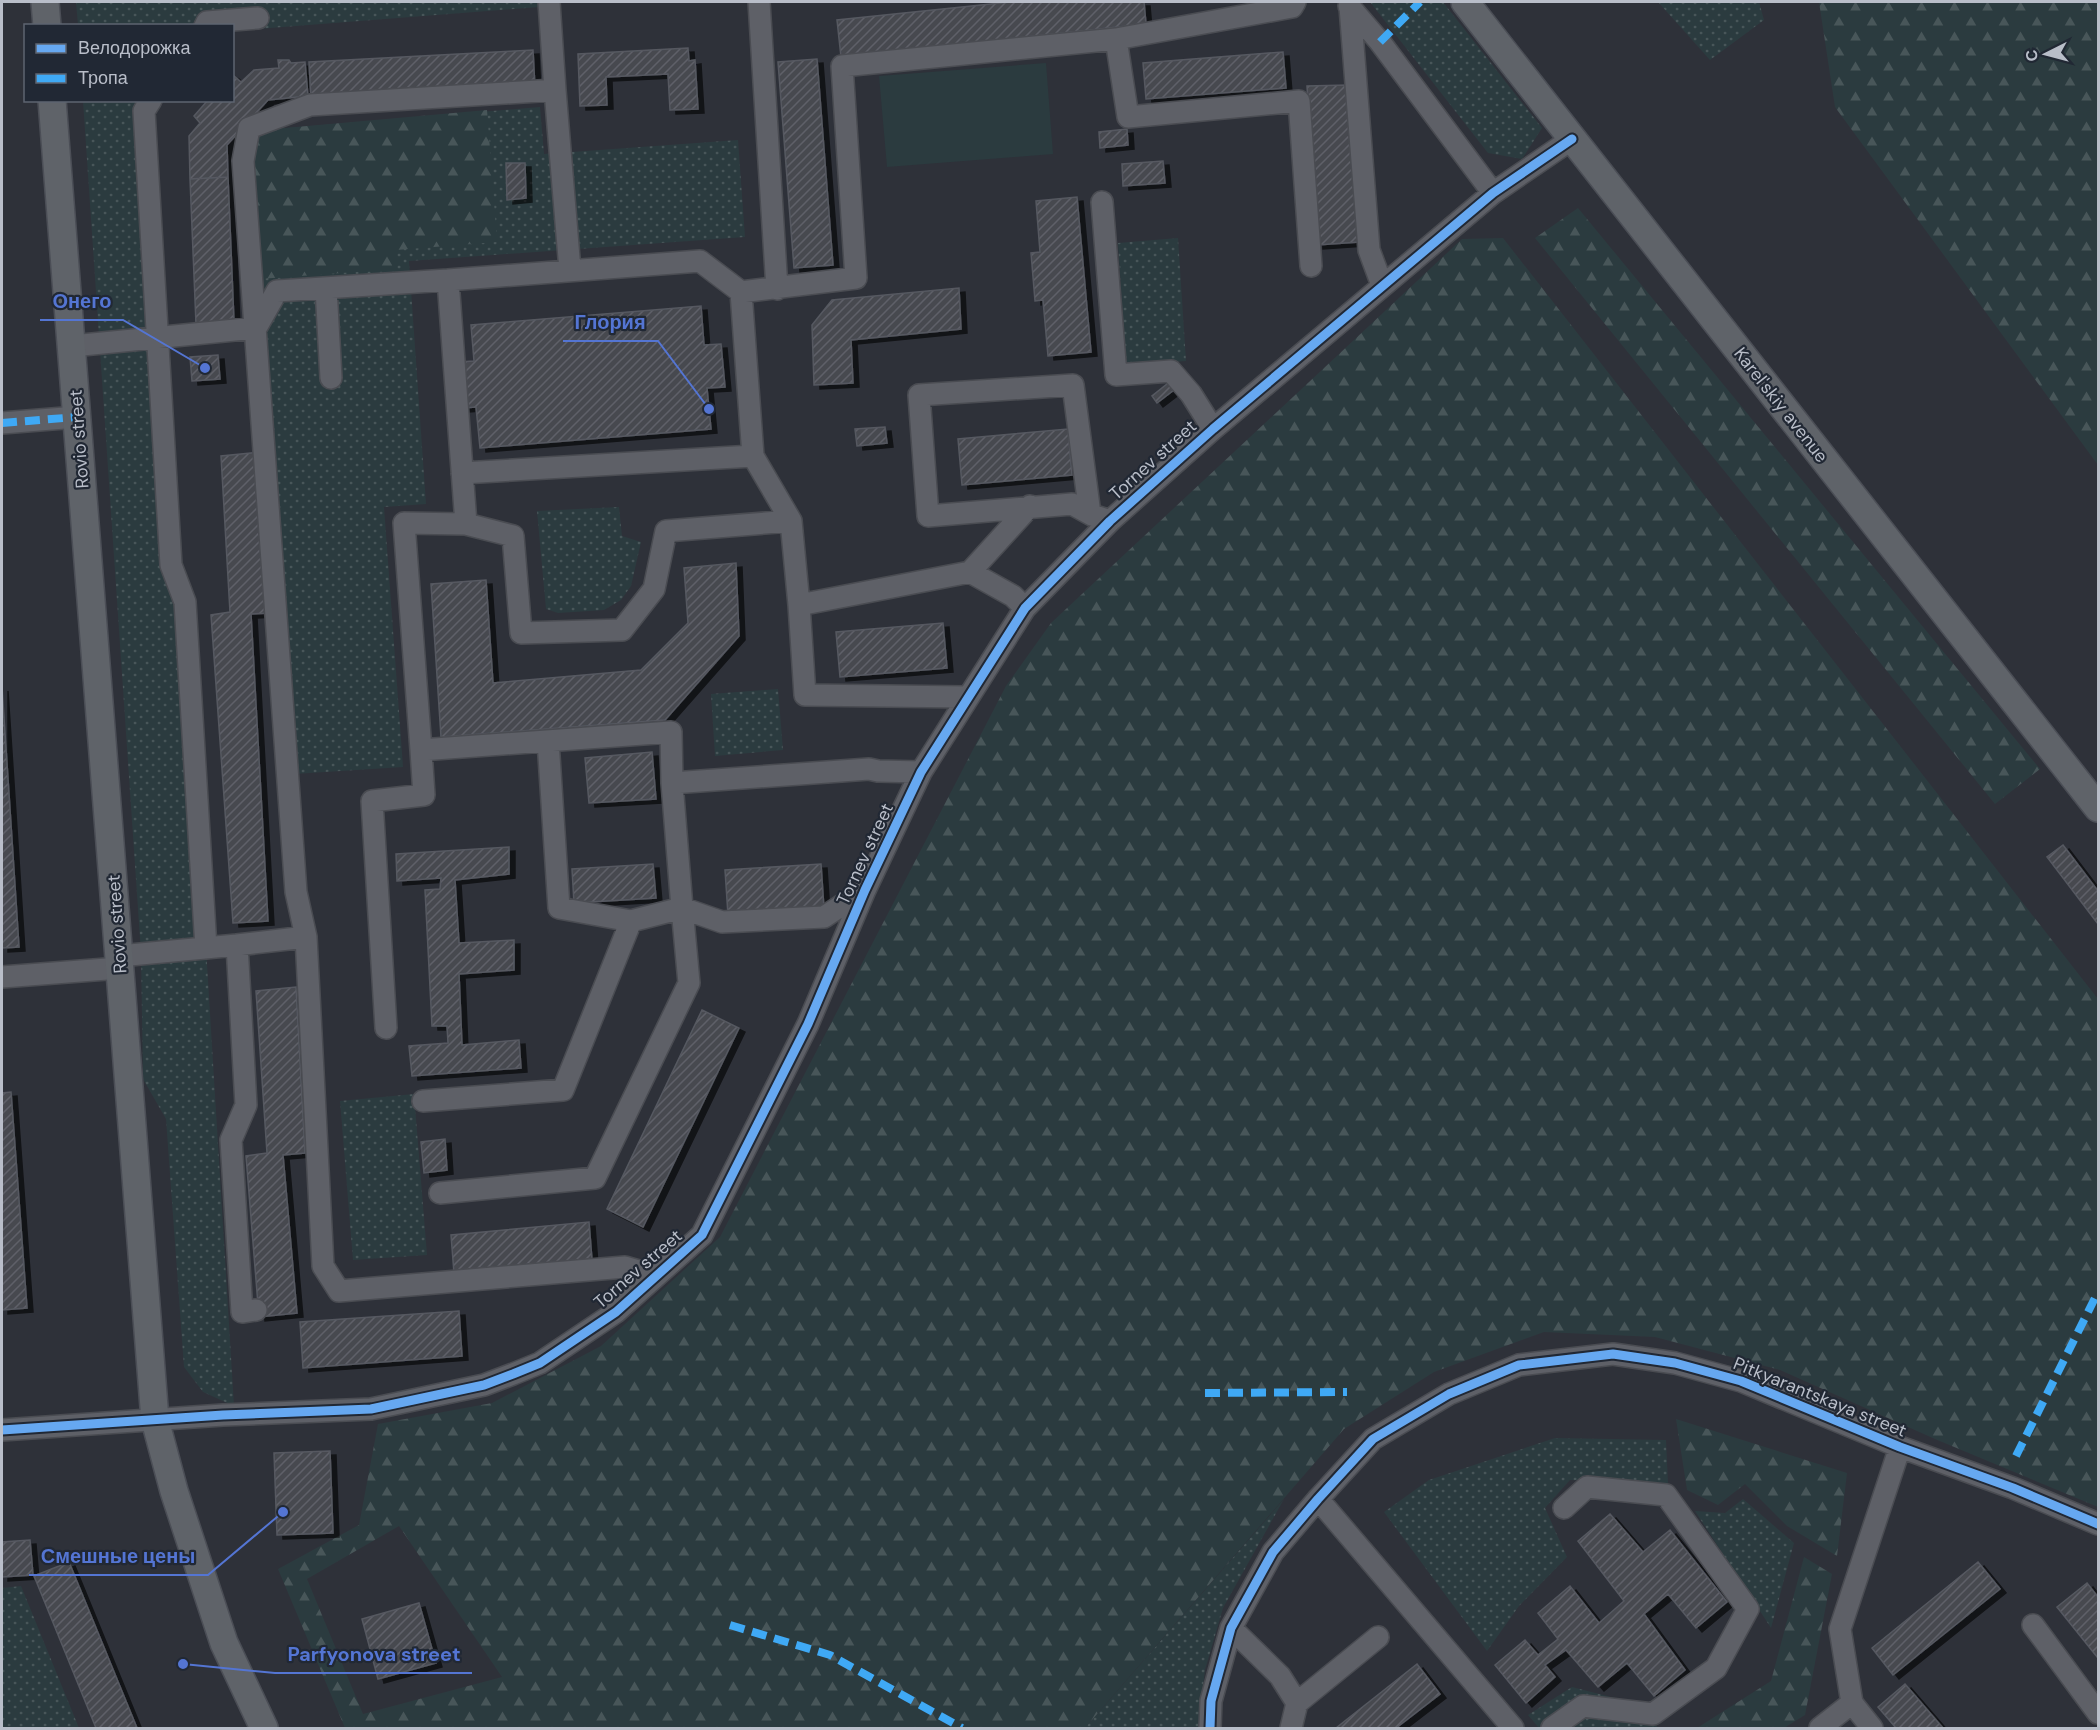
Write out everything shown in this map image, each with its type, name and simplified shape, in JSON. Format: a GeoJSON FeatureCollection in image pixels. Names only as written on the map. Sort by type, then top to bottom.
{"type":"FeatureCollection","features":[{"type":"Feature","properties":{"kind":"main road"},"geometry":{"type":"LineString","coordinates":[[45,2],[46,24]]}},
{"type":"Feature","properties":{"kind":"main road","name":"Karel'skiy avenue"},"geometry":{"type":"LineString","coordinates":[[1465,2],[2098,808]]}},
{"type":"Feature","properties":{"kind":"main road","name":"Rovio street"},"geometry":{"type":"LineString","coordinates":[[52,102],[155,1420],[174,1491],[224,1643],[264,1728]]}},
{"type":"Feature","properties":{"kind":"street"},"geometry":{"type":"LineString","coordinates":[[549,2],[570,270]]}},
{"type":"Feature","properties":{"kind":"street"},"geometry":{"type":"LineString","coordinates":[[759,2],[777,289]]}},
{"type":"Feature","properties":{"kind":"street"},"geometry":{"type":"LineString","coordinates":[[256,328],[277,291],[700,261],[741,292],[856,278],[843,66],[1116,39],[1292,7],[1295,2]]}},
{"type":"Feature","properties":{"kind":"street"},"geometry":{"type":"LineString","coordinates":[[1347,4],[1380,42],[1493,193]]}},
{"type":"Feature","properties":{"kind":"street"},"geometry":{"type":"LineString","coordinates":[[1347,4],[1369,250],[1382,285]]}},
{"type":"Feature","properties":{"kind":"street"},"geometry":{"type":"LineString","coordinates":[[206,24],[207,22],[258,18]]}},
{"type":"Feature","properties":{"kind":"street"},"geometry":{"type":"LineString","coordinates":[[1116,39],[1128,117],[1299,101],[1311,266]]}},
{"type":"Feature","properties":{"kind":"street"},"geometry":{"type":"LineString","coordinates":[[555,90],[310,105],[249,129],[243,161],[296,892],[306,937],[323,1266],[339,1291],[625,1267],[656,1276]]}},
{"type":"Feature","properties":{"kind":"street"},"geometry":{"type":"LineString","coordinates":[[150,102],[144,111],[171,565],[185,602],[206,948]]}},
{"type":"Feature","properties":{"kind":"street","name":"Tornev street"},"geometry":{"type":"LineString","coordinates":[[2,1430],[371,1409],[484,1385],[540,1363],[616,1312],[702,1235],[808,1024],[865,890],[921,772],[1025,608],[1100,517],[1213,429],[1493,193],[1572,139]]}},
{"type":"Feature","properties":{"kind":"street"},"geometry":{"type":"LineString","coordinates":[[1102,202],[1116,375],[1171,370],[1191,394],[1213,429]]}},
{"type":"Feature","properties":{"kind":"street"},"geometry":{"type":"LineString","coordinates":[[448,280],[466,524]]}},
{"type":"Feature","properties":{"kind":"street"},"geometry":{"type":"LineString","coordinates":[[326,288],[331,378]]}},
{"type":"Feature","properties":{"kind":"street"},"geometry":{"type":"LineString","coordinates":[[741,292],[753,456],[791,520],[805,695],[967,698]]}},
{"type":"Feature","properties":{"kind":"street"},"geometry":{"type":"LineString","coordinates":[[72,346],[256,328]]}},
{"type":"Feature","properties":{"kind":"street"},"geometry":{"type":"LineString","coordinates":[[1073,385],[1100,517],[1072,504],[928,516],[919,395],[1073,385]]}},
{"type":"Feature","properties":{"kind":"street"},"geometry":{"type":"LineString","coordinates":[[2,423],[77,417]]}},
{"type":"Feature","properties":{"kind":"street"},"geometry":{"type":"LineString","coordinates":[[462,473],[753,456]]}},
{"type":"Feature","properties":{"kind":"street"},"geometry":{"type":"LineString","coordinates":[[799,604],[970,572],[1030,506]]}},
{"type":"Feature","properties":{"kind":"street"},"geometry":{"type":"LineString","coordinates":[[386,1028],[372,801],[424,795],[404,523],[466,524],[513,536],[521,633],[622,630],[654,589],[666,531],[791,520]]}},
{"type":"Feature","properties":{"kind":"street"},"geometry":{"type":"LineString","coordinates":[[970,572],[1012,596],[1025,608]]}},
{"type":"Feature","properties":{"kind":"street"},"geometry":{"type":"LineString","coordinates":[[421,750],[671,732],[672,783],[689,983],[595,1178],[440,1192]]}},
{"type":"Feature","properties":{"kind":"street"},"geometry":{"type":"LineString","coordinates":[[548,741],[559,908],[631,921],[682,908],[722,922],[824,917],[865,890]]}},
{"type":"Feature","properties":{"kind":"street"},"geometry":{"type":"LineString","coordinates":[[672,783],[869,769],[921,772]]}},
{"type":"Feature","properties":{"kind":"street"},"geometry":{"type":"LineString","coordinates":[[423,1101],[563,1090],[631,921]]}},
{"type":"Feature","properties":{"kind":"street"},"geometry":{"type":"LineString","coordinates":[[2,977],[206,948],[306,937]]}},
{"type":"Feature","properties":{"kind":"street"},"geometry":{"type":"LineString","coordinates":[[237,945],[246,1105],[231,1140],[242,1312],[256,1310]]}},
{"type":"Feature","properties":{"kind":"street","name":"Pitkyarantskaya street"},"geometry":{"type":"LineString","coordinates":[[1210,1728],[1211,1701],[1231,1628],[1273,1552],[1318,1499],[1374,1439],[1449,1394],[1519,1365],[1612,1354],[1675,1363],[1741,1381],[1900,1447],[2013,1488],[2098,1524]]}},
{"type":"Feature","properties":{"kind":"street"},"geometry":{"type":"LineString","coordinates":[[1872,1728],[1852,1703],[1840,1629],[1900,1447]]}},
{"type":"Feature","properties":{"kind":"street"},"geometry":{"type":"LineString","coordinates":[[1552,1728],[1583,1706],[1653,1714],[1716,1668],[1748,1609],[1666,1495],[1587,1487],[1564,1508]]}},
{"type":"Feature","properties":{"kind":"street"},"geometry":{"type":"LineString","coordinates":[[1318,1499],[1513,1728]]}},
{"type":"Feature","properties":{"kind":"street"},"geometry":{"type":"LineString","coordinates":[[2033,1625],[2098,1713]]}},
{"type":"Feature","properties":{"kind":"street"},"geometry":{"type":"LineString","coordinates":[[1231,1628],[1280,1676],[1297,1703]]}},
{"type":"Feature","properties":{"kind":"street"},"geometry":{"type":"LineString","coordinates":[[1290,1728],[1297,1703],[1378,1637]]}},
{"type":"Feature","properties":{"kind":"street"},"geometry":{"type":"LineString","coordinates":[[1820,1728],[1852,1703]]}},
{"type":"Feature","properties":{"kind":"green space"},"geometry":{"type":"Polygon","coordinates":[[[76,2],[538,2],[539,7],[234,31],[234,24],[78,24],[76,2]]]}},
{"type":"Feature","properties":{"kind":"green space"},"geometry":{"type":"Polygon","coordinates":[[[1370,2],[1443,2],[1542,128],[1522,159],[1488,153],[1370,2]]]}},
{"type":"Feature","properties":{"kind":"green space"},"geometry":{"type":"Polygon","coordinates":[[[1658,2],[1759,2],[1764,20],[1710,60],[1658,2]]]}},
{"type":"Feature","properties":{"kind":"green space"},"geometry":{"type":"Polygon","coordinates":[[[1819,2],[2098,2],[2098,465],[1835,107],[1819,2]]]}},
{"type":"Feature","properties":{"kind":"green space"},"geometry":{"type":"Polygon","coordinates":[[[1046,63],[1053,154],[887,167],[879,76],[1046,63]]]}},
{"type":"Feature","properties":{"kind":"green space"},"geometry":{"type":"Polygon","coordinates":[[[83,102],[163,102],[155,113],[234,1406],[203,1392],[184,1367],[166,1119],[143,1079],[141,953],[83,102]]]}},
{"type":"Feature","properties":{"kind":"green space"},"geometry":{"type":"Polygon","coordinates":[[[540,107],[544,154],[738,140],[745,237],[409,261],[426,504],[384,507],[403,767],[294,774],[252,131],[540,107]]]}},
{"type":"Feature","properties":{"kind":"green space"},"geometry":{"type":"Polygon","coordinates":[[[487,110],[497,242],[396,250],[397,269],[259,279],[252,131],[487,110]]]}},
{"type":"Feature","properties":{"kind":"green space"},"geometry":{"type":"Polygon","coordinates":[[[1578,208],[2040,769],[1995,804],[1535,238],[1578,208]]]}},
{"type":"Feature","properties":{"kind":"green space"},"geometry":{"type":"Polygon","coordinates":[[[1178,238],[1186,361],[1126,365],[1118,243],[1178,238]]]}},
{"type":"Feature","properties":{"kind":"green space"},"geometry":{"type":"Polygon","coordinates":[[[1503,238],[2098,999],[2098,1507],[1935,1439],[1780,1370],[1655,1337],[1544,1332],[1434,1372],[1344,1429],[1085,1728],[345,1728],[278,1569],[359,1525],[378,1424],[492,1403],[601,1346],[720,1237],[1006,686],[1051,623],[1462,239],[1503,238]],[[399,1526],[307,1579],[363,1714],[502,1677],[399,1526]]]}},
{"type":"Feature","properties":{"kind":"green space"},"geometry":{"type":"Polygon","coordinates":[[[619,507],[622,536],[641,542],[631,586],[621,600],[604,610],[558,613],[546,609],[537,511],[619,507]]]}},
{"type":"Feature","properties":{"kind":"green space"},"geometry":{"type":"Polygon","coordinates":[[[778,689],[783,750],[715,756],[711,694],[778,689]]]}},
{"type":"Feature","properties":{"kind":"green space"},"geometry":{"type":"Polygon","coordinates":[[[414,1094],[427,1255],[353,1260],[340,1101],[414,1094]]]}},
{"type":"Feature","properties":{"kind":"green space"},"geometry":{"type":"Polygon","coordinates":[[[1676,1419],[1847,1473],[1837,1556],[1787,1526],[1745,1484],[1718,1505],[1687,1490],[1676,1419]]]}},
{"type":"Feature","properties":{"kind":"green space"},"geometry":{"type":"Polygon","coordinates":[[[1555,1438],[1666,1440],[1668,1483],[1570,1480],[1545,1508],[1567,1557],[1519,1606],[1487,1651],[1384,1512],[1429,1480],[1555,1438]]]}},
{"type":"Feature","properties":{"kind":"green space"},"geometry":{"type":"Polygon","coordinates":[[[1284,1499],[1223,1608],[1205,1670],[1198,1728],[1085,1728],[1284,1499]]]}},
{"type":"Feature","properties":{"kind":"green space"},"geometry":{"type":"Polygon","coordinates":[[[1743,1499],[1794,1543],[1771,1628],[1695,1511],[1725,1513],[1743,1499]]]}},
{"type":"Feature","properties":{"kind":"green space"},"geometry":{"type":"Polygon","coordinates":[[[1804,1557],[1832,1574],[1805,1715],[1784,1728],[1697,1728],[1771,1681],[1804,1557]]]}},
{"type":"Feature","properties":{"kind":"green space"},"geometry":{"type":"Polygon","coordinates":[[[21,1586],[79,1728],[2,1728],[2,1588],[21,1586]]]}},
{"type":"Feature","properties":{"kind":"green space"},"geometry":{"type":"Polygon","coordinates":[[[1572,1687],[1638,1704],[1658,1728],[1539,1728],[1528,1715],[1572,1687]]]}},
{"type":"Feature","properties":{"kind":"building"},"geometry":{"type":"Polygon","coordinates":[[[1010,2],[1144,2],[1146,24],[841,57],[837,20],[1010,2]]]}},
{"type":"Feature","properties":{"kind":"building"},"geometry":{"type":"Polygon","coordinates":[[[688,48],[689,61],[695,60],[698,109],[670,110],[668,74],[606,77],[607,105],[580,106],[578,54],[688,48]]]}},
{"type":"Feature","properties":{"kind":"building"},"geometry":{"type":"Polygon","coordinates":[[[533,50],[535,88],[311,99],[309,62],[533,50]]]}},
{"type":"Feature","properties":{"kind":"building"},"geometry":{"type":"Polygon","coordinates":[[[1283,52],[1286,88],[1146,99],[1143,63],[1283,52]]]}},
{"type":"Feature","properties":{"kind":"building"},"geometry":{"type":"Polygon","coordinates":[[[817,59],[833,265],[794,268],[778,62],[817,59]]]}},
{"type":"Feature","properties":{"kind":"building"},"geometry":{"type":"Polygon","coordinates":[[[278,60],[289,60],[291,63],[305,62],[308,96],[268,100],[227,145],[228,177],[190,179],[189,136],[200,123],[194,116],[206,102],[234,102],[234,76],[241,82],[254,70],[279,68],[278,60]]]}},
{"type":"Feature","properties":{"kind":"building"},"geometry":{"type":"Polygon","coordinates":[[[1348,85],[1359,242],[1317,245],[1307,86],[1348,85]]]}},
{"type":"Feature","properties":{"kind":"building"},"geometry":{"type":"Polygon","coordinates":[[[1127,129],[1128,145],[1100,148],[1099,132],[1127,129]]]}},
{"type":"Feature","properties":{"kind":"building"},"geometry":{"type":"Polygon","coordinates":[[[1163,161],[1165,183],[1123,186],[1122,164],[1163,161]]]}},
{"type":"Feature","properties":{"kind":"building"},"geometry":{"type":"Polygon","coordinates":[[[506,163],[525,163],[526,198],[507,200],[506,163]]]}},
{"type":"Feature","properties":{"kind":"building"},"geometry":{"type":"Polygon","coordinates":[[[228,177],[234,322],[196,324],[190,179],[228,177]]]}},
{"type":"Feature","properties":{"kind":"building"},"geometry":{"type":"Polygon","coordinates":[[[1077,197],[1091,352],[1048,356],[1043,300],[1035,301],[1031,253],[1040,252],[1036,201],[1077,197]]]}},
{"type":"Feature","properties":{"kind":"building"},"geometry":{"type":"Polygon","coordinates":[[[959,288],[961,329],[851,340],[853,383],[814,385],[812,325],[832,300],[959,288]]]}},
{"type":"Feature","properties":{"kind":"building"},"geometry":{"type":"Polygon","coordinates":[[[701,306],[704,345],[721,344],[725,387],[707,388],[711,429],[480,448],[476,407],[463,408],[459,362],[474,361],[471,325],[701,306]]]}},
{"type":"Feature","properties":{"kind":"building"},"geometry":{"type":"Polygon","coordinates":[[[218,355],[220,379],[192,381],[190,357],[218,355]]]}},
{"type":"Feature","properties":{"kind":"building"},"geometry":{"type":"Polygon","coordinates":[[[1172,380],[1178,387],[1157,403],[1152,396],[1172,380]]]}},
{"type":"Feature","properties":{"kind":"building"},"geometry":{"type":"Polygon","coordinates":[[[885,427],[887,443],[857,446],[855,429],[885,427]]]}},
{"type":"Feature","properties":{"kind":"building"},"geometry":{"type":"Polygon","coordinates":[[[1068,429],[1072,475],[962,485],[958,439],[1068,429]]]}},
{"type":"Feature","properties":{"kind":"building"},"geometry":{"type":"Polygon","coordinates":[[[260,452],[269,613],[251,614],[268,921],[233,923],[211,615],[230,612],[221,456],[260,452]]]}},
{"type":"Feature","properties":{"kind":"building"},"geometry":{"type":"Polygon","coordinates":[[[736,563],[739,636],[665,720],[441,737],[431,584],[486,580],[493,683],[641,670],[688,623],[684,568],[736,563]]]}},
{"type":"Feature","properties":{"kind":"building"},"geometry":{"type":"Polygon","coordinates":[[[943,623],[947,668],[840,677],[836,632],[943,623]]]}},
{"type":"Feature","properties":{"kind":"building"},"geometry":{"type":"Polygon","coordinates":[[[2,687],[19,947],[2,948],[2,687]]]}},
{"type":"Feature","properties":{"kind":"building"},"geometry":{"type":"Polygon","coordinates":[[[652,752],[656,799],[589,803],[585,758],[652,752]]]}},
{"type":"Feature","properties":{"kind":"building"},"geometry":{"type":"Polygon","coordinates":[[[2063,845],[2098,891],[2098,924],[2047,857],[2063,845]]]}},
{"type":"Feature","properties":{"kind":"building"},"geometry":{"type":"Polygon","coordinates":[[[509,847],[509,874],[455,880],[459,943],[514,940],[514,970],[459,974],[462,1045],[519,1040],[521,1068],[412,1076],[409,1046],[448,1043],[447,1026],[432,1026],[425,890],[440,889],[441,878],[397,881],[396,854],[509,847]]]}},
{"type":"Feature","properties":{"kind":"building"},"geometry":{"type":"Polygon","coordinates":[[[653,864],[656,898],[574,903],[572,869],[653,864]]]}},
{"type":"Feature","properties":{"kind":"building"},"geometry":{"type":"Polygon","coordinates":[[[821,864],[824,909],[728,915],[725,870],[821,864]]]}},
{"type":"Feature","properties":{"kind":"building"},"geometry":{"type":"Polygon","coordinates":[[[296,987],[305,1153],[283,1155],[297,1313],[259,1317],[246,1156],[267,1153],[256,991],[296,987]]]}},
{"type":"Feature","properties":{"kind":"building"},"geometry":{"type":"Polygon","coordinates":[[[702,1010],[739,1028],[643,1227],[607,1209],[702,1010]]]}},
{"type":"Feature","properties":{"kind":"building"},"geometry":{"type":"Polygon","coordinates":[[[11,1092],[27,1308],[2,1310],[2,1093],[11,1092]]]}},
{"type":"Feature","properties":{"kind":"building"},"geometry":{"type":"Polygon","coordinates":[[[445,1139],[447,1170],[424,1173],[421,1142],[445,1139]]]}},
{"type":"Feature","properties":{"kind":"building"},"geometry":{"type":"Polygon","coordinates":[[[589,1222],[592,1260],[454,1273],[451,1235],[589,1222]]]}},
{"type":"Feature","properties":{"kind":"building"},"geometry":{"type":"Polygon","coordinates":[[[459,1311],[462,1356],[303,1368],[300,1322],[459,1311]]]}},
{"type":"Feature","properties":{"kind":"building"},"geometry":{"type":"Polygon","coordinates":[[[330,1451],[333,1533],[277,1535],[274,1453],[330,1451]]]}},
{"type":"Feature","properties":{"kind":"building"},"geometry":{"type":"Polygon","coordinates":[[[1610,1514],[1643,1552],[1670,1530],[1727,1602],[1696,1628],[1668,1594],[1644,1614],[1685,1670],[1654,1696],[1627,1663],[1598,1687],[1566,1650],[1545,1665],[1555,1677],[1526,1703],[1495,1665],[1525,1640],[1538,1655],[1558,1639],[1538,1613],[1570,1586],[1599,1623],[1624,1601],[1578,1541],[1610,1514]]]}},
{"type":"Feature","properties":{"kind":"building"},"geometry":{"type":"Polygon","coordinates":[[[30,1540],[33,1575],[2,1577],[2,1542],[30,1540]]]}},
{"type":"Feature","properties":{"kind":"building"},"geometry":{"type":"Polygon","coordinates":[[[69,1562],[137,1728],[96,1728],[34,1576],[69,1562]]]}},
{"type":"Feature","properties":{"kind":"building"},"geometry":{"type":"Polygon","coordinates":[[[1978,1562],[2000,1589],[1893,1675],[1872,1648],[1978,1562]]]}},
{"type":"Feature","properties":{"kind":"building"},"geometry":{"type":"Polygon","coordinates":[[[2087,1583],[2098,1597],[2098,1658],[2057,1607],[2087,1583]]]}},
{"type":"Feature","properties":{"kind":"building"},"geometry":{"type":"Polygon","coordinates":[[[419,1603],[436,1663],[378,1679],[362,1619],[419,1603]]]}},
{"type":"Feature","properties":{"kind":"building"},"geometry":{"type":"Polygon","coordinates":[[[1417,1664],[1440,1694],[1396,1728],[1336,1728],[1417,1664]]]}},
{"type":"Feature","properties":{"kind":"building"},"geometry":{"type":"Polygon","coordinates":[[[1905,1684],[1943,1728],[1896,1728],[1878,1707],[1905,1684]]]}},
{"type":"Feature","properties":{"kind":"marked path"},"geometry":{"type":"LineString","coordinates":[[1380,42],[1420,2]]}},
{"type":"Feature","properties":{"kind":"marked path"},"geometry":{"type":"LineString","coordinates":[[2,423],[77,417]]}},
{"type":"Feature","properties":{"kind":"marked path"},"geometry":{"type":"LineString","coordinates":[[2016,1456],[2098,1292]]}},
{"type":"Feature","properties":{"kind":"marked path"},"geometry":{"type":"LineString","coordinates":[[1205,1393],[1347,1392]]}},
{"type":"Feature","properties":{"kind":"marked path"},"geometry":{"type":"LineString","coordinates":[[730,1625],[830,1655],[962,1728]]}},
{"type":"Feature","properties":{"kind":"cycle path"},"geometry":{"type":"LineString","coordinates":[[2,1430],[223,1415],[371,1409],[484,1385],[513,1374],[540,1363],[616,1312],[702,1235],[808,1024],[865,890],[921,772],[1025,608],[1110,521],[1213,429],[1493,193],[1572,139]]}},
{"type":"Feature","properties":{"kind":"cycle path"},"geometry":{"type":"LineString","coordinates":[[1210,1728],[1211,1701],[1231,1628],[1273,1552],[1318,1499],[1373,1439],[1449,1394],[1519,1365],[1613,1354],[1675,1363],[1741,1381],[1900,1447],[2013,1488],[2098,1524]]}},
{"type":"Feature","properties":{"kind":"place","name":"Онего"},"geometry":{"type":"Point","coordinates":[205,368]}},
{"type":"Feature","properties":{"kind":"place","name":"Глория"},"geometry":{"type":"Point","coordinates":[709,409]}},
{"type":"Feature","properties":{"kind":"place","name":"Смешные цены"},"geometry":{"type":"Point","coordinates":[283,1512]}},
{"type":"Feature","properties":{"kind":"place","name":"Parfyonova street"},"geometry":{"type":"Point","coordinates":[183,1664]}}]}
